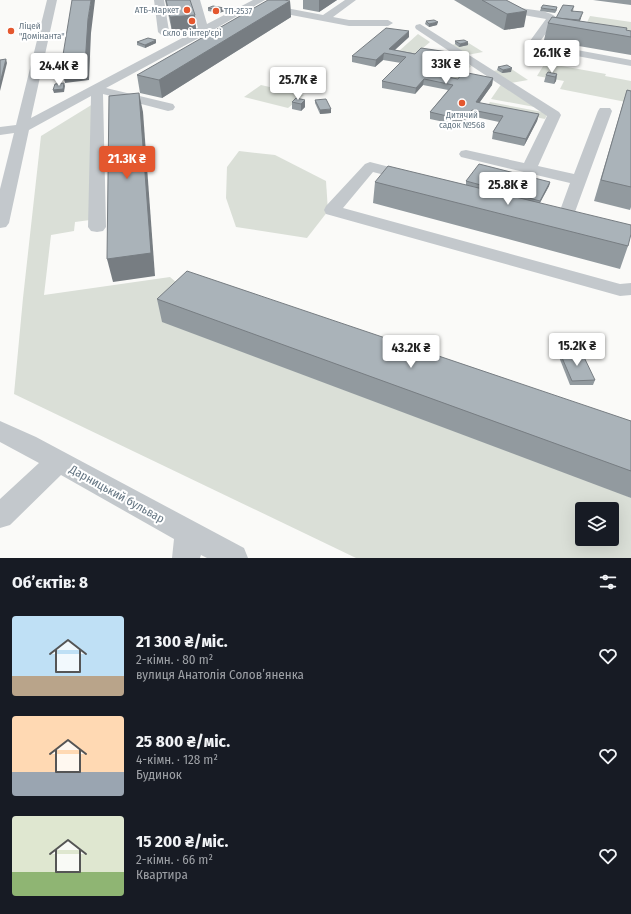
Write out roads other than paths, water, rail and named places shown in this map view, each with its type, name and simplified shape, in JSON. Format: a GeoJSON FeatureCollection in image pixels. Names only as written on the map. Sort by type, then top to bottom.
{"type":"FeatureCollection","features":[{"type":"Feature","properties":{"kind":"street"},"geometry":{"type":"LineString","coordinates":[[0,223],[52,0]]}},
{"type":"Feature","properties":{"kind":"street"},"geometry":{"type":"LineString","coordinates":[[159,0],[165,33],[204,31]]}},
{"type":"Feature","properties":{"kind":"street"},"geometry":{"type":"LineString","coordinates":[[195,0],[204,31]]}},
{"type":"Feature","properties":{"kind":"street"},"geometry":{"type":"LineString","coordinates":[[325,18],[351,0]]}},
{"type":"Feature","properties":{"kind":"street"},"geometry":{"type":"LineString","coordinates":[[0,131],[22,128],[97,89],[256,2],[349,23],[388,23]]}},
{"type":"Feature","properties":{"kind":"street"},"geometry":{"type":"LineString","coordinates":[[498,3],[509,10],[550,16],[552,18],[548,29],[532,45],[631,63]]}},
{"type":"Feature","properties":{"kind":"street"},"geometry":{"type":"LineString","coordinates":[[420,27],[554,115],[529,169]]}},
{"type":"Feature","properties":{"kind":"street"},"geometry":{"type":"LineString","coordinates":[[97,89],[168,107]]}},
{"type":"Feature","properties":{"kind":"street"},"geometry":{"type":"LineString","coordinates":[[97,89],[97,227]]}},
{"type":"Feature","properties":{"kind":"street"},"geometry":{"type":"LineString","coordinates":[[566,216],[578,180],[606,111]]}},
{"type":"Feature","properties":{"kind":"street"},"geometry":{"type":"LineString","coordinates":[[466,154],[578,180]]}},
{"type":"Feature","properties":{"kind":"street"},"geometry":{"type":"LineString","coordinates":[[422,180],[370,167],[332,210],[620,290],[631,289]]}},
{"type":"Feature","properties":{"kind":"street","name":"Дарницький бульвар"},"geometry":{"type":"LineString","coordinates":[[0,431],[58,462],[187,545],[234,558]]}},
{"type":"Feature","properties":{"kind":"street"},"geometry":{"type":"LineString","coordinates":[[0,516],[58,462]]}},
{"type":"Feature","properties":{"kind":"place","name":"АТБ-Маркет"},"geometry":{"type":"Point","coordinates":[187,10]}},
{"type":"Feature","properties":{"kind":"place","name":"ТП-2537"},"geometry":{"type":"Point","coordinates":[216,11]}},
{"type":"Feature","properties":{"kind":"place","name":"Скло в інтер'єрі"},"geometry":{"type":"Point","coordinates":[192,21]}},
{"type":"Feature","properties":{"kind":"place","name":"Ліцей \"Домінанта\""},"geometry":{"type":"Point","coordinates":[11,31]}},
{"type":"Feature","properties":{"kind":"place","name":"Дитячий садок №568"},"geometry":{"type":"Point","coordinates":[462,103]}}]}
